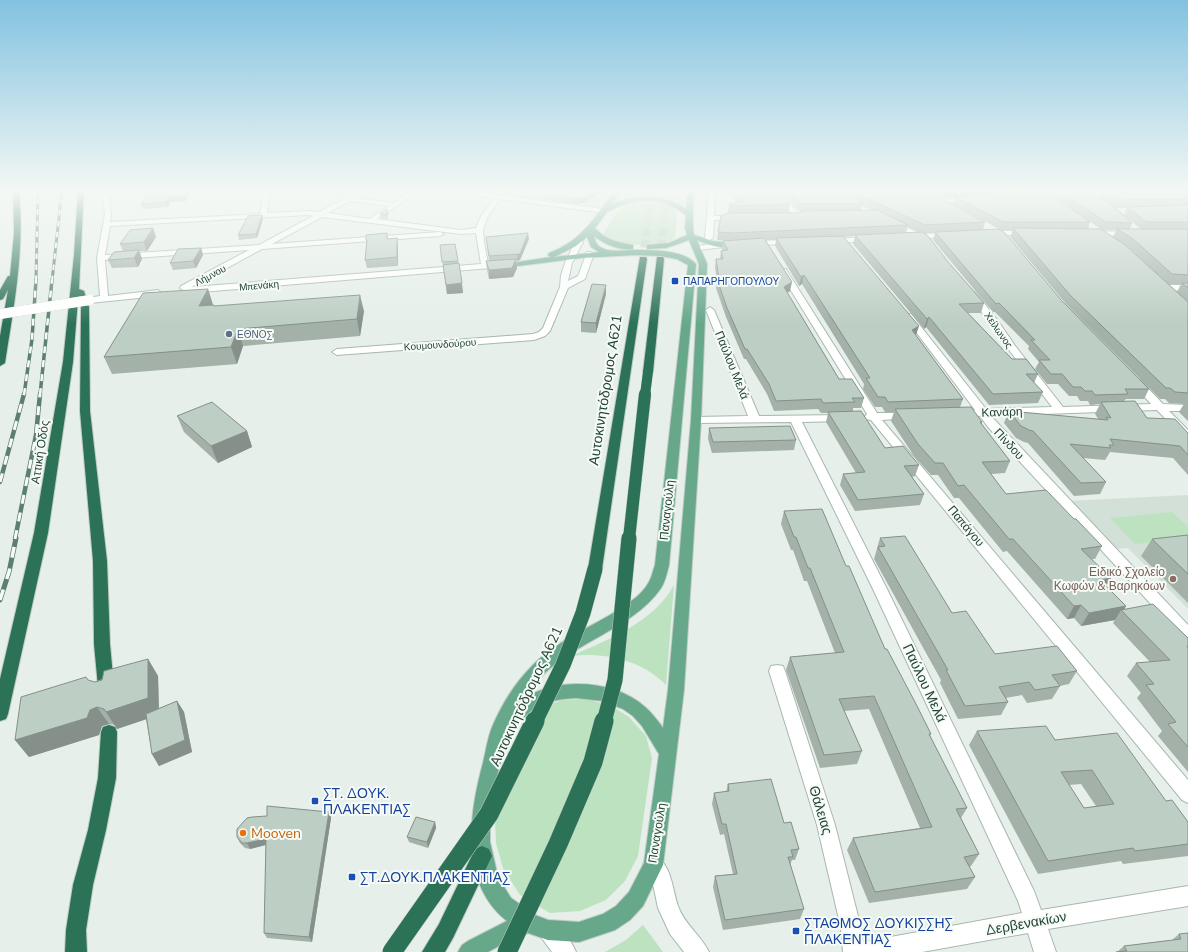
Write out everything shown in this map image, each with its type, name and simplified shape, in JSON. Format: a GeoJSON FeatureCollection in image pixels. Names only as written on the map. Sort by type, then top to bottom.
{"type":"FeatureCollection","features":[{"type":"Feature","properties":{"kind":"highway"},"geometry":{"type":"LineString","coordinates":[[0,363],[14,274],[18,234]]}},
{"type":"Feature","properties":{"kind":"highway","name":"Αττική Οδός"},"geometry":{"type":"LineString","coordinates":[[0,714],[41,532],[68,362],[79,234]]}},
{"type":"Feature","properties":{"kind":"highway"},"geometry":{"type":"LineString","coordinates":[[507,952],[558,844],[593,762],[615,680],[625,574],[662,257]]}},
{"type":"Feature","properties":{"kind":"highway","name":"Αυτοκινητόδρομος Α621"},"geometry":{"type":"LineString","coordinates":[[392,952],[489,814],[563,666],[583,613],[595,569],[643,259]]}},
{"type":"Feature","properties":{"kind":"highway"},"geometry":{"type":"LineString","coordinates":[[0,297],[14,274]]}},
{"type":"Feature","properties":{"kind":"highway"},"geometry":{"type":"LineString","coordinates":[[75,275],[85,307],[85,411],[100,561],[102,644],[106,691]]}},
{"type":"Feature","properties":{"kind":"highway"},"geometry":{"type":"LineString","coordinates":[[76,952],[76,930],[83,885],[97,830],[107,778],[109,732]]}},
{"type":"Feature","properties":{"kind":"highway"},"geometry":{"type":"LineString","coordinates":[[433,952],[452,919],[482,856]]}},
{"type":"Feature","properties":{"kind":"main road"},"geometry":{"type":"LineString","coordinates":[[518,264],[556,254],[579,242],[586,234]]}},
{"type":"Feature","properties":{"kind":"main road"},"geometry":{"type":"LineString","coordinates":[[591,234],[590,240],[592,244],[602,251]]}},
{"type":"Feature","properties":{"kind":"main road"},"geometry":{"type":"LineString","coordinates":[[596,234],[602,240],[621,249]]}},
{"type":"Feature","properties":{"kind":"main road"},"geometry":{"type":"LineString","coordinates":[[590,254],[621,249],[660,247],[678,242],[691,236],[711,243],[736,244]]}},
{"type":"Feature","properties":{"kind":"main road","name":"Παναγούλη"},"geometry":{"type":"LineString","coordinates":[[518,264],[571,258],[621,249],[662,257],[683,258],[692,264],[662,565],[656,584],[646,597],[631,609],[557,654],[538,670],[523,687],[502,726],[480,812],[480,842],[482,856],[489,881],[496,893],[514,913],[529,923],[548,930],[579,932],[608,923],[623,913],[636,899],[653,865],[676,690],[696,420],[703,264],[690,250],[691,236]]}},
{"type":"Feature","properties":{"kind":"main road"},"geometry":{"type":"LineString","coordinates":[[662,257],[690,250]]}},
{"type":"Feature","properties":{"kind":"main road"},"geometry":{"type":"LineString","coordinates":[[502,726],[536,699],[559,692],[578,690],[593,692],[620,700],[638,711],[654,729],[668,754]]}},
{"type":"Feature","properties":{"kind":"main road"},"geometry":{"type":"LineString","coordinates":[[469,952],[484,941],[504,931],[529,923]]}},
{"type":"Feature","properties":{"kind":"street"},"geometry":{"type":"LineString","coordinates":[[104,298],[101,258],[105,234]]}},
{"type":"Feature","properties":{"kind":"street","name":"Λήμνου"},"geometry":{"type":"LineString","coordinates":[[173,291],[285,234]]}},
{"type":"Feature","properties":{"kind":"street"},"geometry":{"type":"LineString","coordinates":[[101,258],[429,234]]}},
{"type":"Feature","properties":{"kind":"street"},"geometry":{"type":"LineString","coordinates":[[479,234],[485,266]]}},
{"type":"Feature","properties":{"kind":"street"},"geometry":{"type":"LineString","coordinates":[[916,234],[934,247]]}},
{"type":"Feature","properties":{"kind":"street"},"geometry":{"type":"LineString","coordinates":[[1001,234],[1011,245]]}},
{"type":"Feature","properties":{"kind":"street"},"geometry":{"type":"LineString","coordinates":[[1102,234],[1115,243]]}},
{"type":"Feature","properties":{"kind":"street"},"geometry":{"type":"LineString","coordinates":[[907,238],[960,235]]}},
{"type":"Feature","properties":{"kind":"street"},"geometry":{"type":"LineString","coordinates":[[825,241],[877,239]]}},
{"type":"Feature","properties":{"kind":"street"},"geometry":{"type":"LineString","coordinates":[[844,241],[852,250]]}},
{"type":"Feature","properties":{"kind":"street"},"geometry":{"type":"LineString","coordinates":[[564,287],[564,281],[571,258],[579,242]]}},
{"type":"Feature","properties":{"kind":"street"},"geometry":{"type":"LineString","coordinates":[[690,250],[736,244],[768,246],[796,242]]}},
{"type":"Feature","properties":{"kind":"street"},"geometry":{"type":"LineString","coordinates":[[564,287],[582,276],[590,254]]}},
{"type":"Feature","properties":{"kind":"street","name":"Παπάγου"},"geometry":{"type":"LineString","coordinates":[[777,262],[874,417],[1188,794]]}},
{"type":"Feature","properties":{"kind":"street","name":"Μπενάκη"},"geometry":{"type":"LineString","coordinates":[[0,314],[104,298],[173,291],[518,264]]}},
{"type":"Feature","properties":{"kind":"street"},"geometry":{"type":"LineString","coordinates":[[1177,298],[1163,285],[1188,288]]}},
{"type":"Feature","properties":{"kind":"street","name":"Κουμουνδούρου"},"geometry":{"type":"LineString","coordinates":[[337,352],[534,337],[542,334],[547,329],[564,287]]}},
{"type":"Feature","properties":{"kind":"street","name":"Χείλωνος"},"geometry":{"type":"LineString","coordinates":[[968,290],[995,323],[1012,349],[1060,410]]}},
{"type":"Feature","properties":{"kind":"street","name":"Πίνδου"},"geometry":{"type":"LineString","coordinates":[[900,307],[992,425],[1188,635]]}},
{"type":"Feature","properties":{"kind":"street","name":"Παύλου Μελά"},"geometry":{"type":"LineString","coordinates":[[710,310],[755,419]]}},
{"type":"Feature","properties":{"kind":"street"},"geometry":{"type":"LineString","coordinates":[[1128,374],[1188,436]]}},
{"type":"Feature","properties":{"kind":"street","name":"Κανάρη"},"geometry":{"type":"LineString","coordinates":[[968,413],[1161,407],[1188,408]]}},
{"type":"Feature","properties":{"kind":"street"},"geometry":{"type":"LineString","coordinates":[[696,420],[874,417],[923,414]]}},
{"type":"Feature","properties":{"kind":"street","name":"Παύλου Μελά"},"geometry":{"type":"LineString","coordinates":[[794,418],[880,589],[1027,898],[1045,952]]}},
{"type":"Feature","properties":{"kind":"street","name":"Θάλειας"},"geometry":{"type":"LineString","coordinates":[[777,671],[826,825],[851,928],[854,952]]}},
{"type":"Feature","properties":{"kind":"street"},"geometry":{"type":"LineString","coordinates":[[653,865],[662,882],[668,908],[677,927],[698,952]]}},
{"type":"Feature","properties":{"kind":"street","name":"Δερβενακίων"},"geometry":{"type":"LineString","coordinates":[[864,952],[1035,921],[1188,896]]}},
{"type":"Feature","properties":{"kind":"street"},"geometry":{"type":"LineString","coordinates":[[548,930],[566,952]]}},
{"type":"Feature","properties":{"kind":"shaded area","name":"Ειδικό Σχολείο Κωφών & Βαρηκόων"},"geometry":{"type":"Polygon","coordinates":[[[1188,495],[1188,609],[1128,548],[1114,549],[1067,501],[1188,495]]]}},
{"type":"Feature","properties":{"kind":"green space"},"geometry":{"type":"Polygon","coordinates":[[[604,234],[675,234],[675,238],[668,242],[649,245],[629,244],[603,237],[604,234]]]}},
{"type":"Feature","properties":{"kind":"green space"},"geometry":{"type":"Polygon","coordinates":[[[1172,512],[1188,527],[1188,539],[1135,544],[1110,518],[1172,512]]]}},
{"type":"Feature","properties":{"kind":"green space"},"geometry":{"type":"Polygon","coordinates":[[[674,585],[666,685],[646,669],[622,660],[597,655],[571,656],[615,636],[642,620],[655,609],[674,585]]]}},
{"type":"Feature","properties":{"kind":"green space"},"geometry":{"type":"Polygon","coordinates":[[[587,699],[613,707],[629,717],[646,736],[652,758],[638,856],[625,881],[606,900],[580,911],[550,913],[520,895],[503,868],[496,843],[495,819],[540,707],[563,700],[587,699]]]}},
{"type":"Feature","properties":{"kind":"green space"},"geometry":{"type":"Polygon","coordinates":[[[643,925],[663,952],[605,952],[626,940],[643,925]]]}},
{"type":"Feature","properties":{"kind":"building"},"geometry":{"type":"Polygon","coordinates":[[[127,234],[149,234],[144,242],[120,244],[127,234]]]}},
{"type":"Feature","properties":{"kind":"building"},"geometry":{"type":"Polygon","coordinates":[[[387,234],[387,239],[397,238],[397,257],[365,260],[366,235],[387,234]]]}},
{"type":"Feature","properties":{"kind":"building"},"geometry":{"type":"Polygon","coordinates":[[[527,234],[520,254],[489,256],[486,237],[527,234]]]}},
{"type":"Feature","properties":{"kind":"building"},"geometry":{"type":"Polygon","coordinates":[[[926,234],[928,236],[949,263],[984,303],[959,304],[1012,359],[1026,359],[1038,374],[1026,374],[1043,392],[993,394],[929,317],[927,319],[855,235],[926,234]]]}},
{"type":"Feature","properties":{"kind":"building"},"geometry":{"type":"Polygon","coordinates":[[[937,234],[1006,234],[1062,301],[1149,389],[1125,389],[1128,394],[1095,395],[1092,391],[1085,391],[1081,387],[1073,387],[1062,374],[1051,374],[1039,360],[1050,360],[1031,340],[1035,340],[999,303],[996,304],[937,234]]]}},
{"type":"Feature","properties":{"kind":"building"},"geometry":{"type":"Polygon","coordinates":[[[1018,234],[1109,234],[1125,245],[1188,302],[1188,393],[1175,392],[1170,388],[1166,388],[1070,295],[1018,234]]]}},
{"type":"Feature","properties":{"kind":"building"},"geometry":{"type":"Polygon","coordinates":[[[1126,234],[1188,234],[1188,275],[1172,274],[1133,239],[1126,234]]]}},
{"type":"Feature","properties":{"kind":"building"},"geometry":{"type":"Polygon","coordinates":[[[843,236],[919,326],[912,330],[963,399],[888,402],[885,397],[878,397],[866,378],[870,378],[804,275],[801,277],[776,238],[843,236]]]}},
{"type":"Feature","properties":{"kind":"building"},"geometry":{"type":"Polygon","coordinates":[[[764,238],[792,282],[784,287],[839,379],[852,379],[864,398],[852,398],[855,402],[823,403],[821,399],[776,401],[769,384],[747,349],[745,349],[727,308],[717,279],[719,279],[716,259],[723,259],[721,251],[728,250],[723,241],[764,238]]]}},
{"type":"Feature","properties":{"kind":"building"},"geometry":{"type":"Polygon","coordinates":[[[455,244],[458,261],[442,262],[440,245],[455,244]]]}},
{"type":"Feature","properties":{"kind":"building"},"geometry":{"type":"Polygon","coordinates":[[[201,248],[193,261],[170,263],[178,249],[201,248]]]}},
{"type":"Feature","properties":{"kind":"building"},"geometry":{"type":"Polygon","coordinates":[[[139,250],[134,258],[108,260],[114,252],[139,250]]]}},
{"type":"Feature","properties":{"kind":"building"},"geometry":{"type":"Polygon","coordinates":[[[516,259],[512,268],[489,270],[486,261],[516,259]]]}},
{"type":"Feature","properties":{"kind":"building"},"geometry":{"type":"Polygon","coordinates":[[[459,263],[462,283],[446,285],[443,265],[459,263]]]}},
{"type":"Feature","properties":{"kind":"building"},"geometry":{"type":"Polygon","coordinates":[[[1182,283],[1188,283],[1188,288],[1182,283]]]}},
{"type":"Feature","properties":{"kind":"building"},"geometry":{"type":"Polygon","coordinates":[[[592,284],[606,285],[596,323],[581,322],[592,284]]]}},
{"type":"Feature","properties":{"kind":"building"},"geometry":{"type":"Polygon","coordinates":[[[208,289],[199,306],[360,295],[357,319],[238,329],[231,347],[104,357],[143,293],[208,289]]]}},
{"type":"Feature","properties":{"kind":"building"},"geometry":{"type":"Polygon","coordinates":[[[1135,401],[1147,418],[1175,419],[1188,433],[1188,455],[1180,446],[1110,439],[1114,445],[1109,445],[1111,448],[1070,444],[1106,482],[1081,483],[1033,431],[1021,426],[1009,411],[1108,420],[1106,417],[1111,418],[1101,402],[1135,401]]]}},
{"type":"Feature","properties":{"kind":"building"},"geometry":{"type":"Polygon","coordinates":[[[212,402],[247,431],[211,446],[177,416],[212,402]]]}},
{"type":"Feature","properties":{"kind":"building"},"geometry":{"type":"Polygon","coordinates":[[[971,407],[982,422],[980,422],[1010,461],[982,462],[1006,494],[1046,490],[1102,546],[1081,549],[1111,578],[1100,580],[1126,606],[1089,613],[1081,605],[1074,606],[1013,539],[1009,539],[964,485],[958,486],[943,463],[935,463],[918,444],[895,409],[971,407]]]}},
{"type":"Feature","properties":{"kind":"building"},"geometry":{"type":"Polygon","coordinates":[[[861,411],[885,448],[903,446],[919,465],[904,466],[924,494],[858,500],[843,474],[865,472],[828,412],[861,411]]]}},
{"type":"Feature","properties":{"kind":"building"},"geometry":{"type":"Polygon","coordinates":[[[790,426],[796,440],[713,442],[709,428],[790,426]]]}},
{"type":"Feature","properties":{"kind":"building"},"geometry":{"type":"Polygon","coordinates":[[[822,509],[846,566],[849,566],[885,649],[887,649],[916,704],[931,734],[929,734],[967,808],[956,809],[979,854],[964,857],[975,877],[875,892],[853,838],[932,827],[874,696],[839,699],[862,751],[824,755],[790,657],[844,652],[810,568],[808,568],[784,511],[822,509]]]}},
{"type":"Feature","properties":{"kind":"building"},"geometry":{"type":"Polygon","coordinates":[[[1188,535],[1188,574],[1152,539],[1188,535]]]}},
{"type":"Feature","properties":{"kind":"building"},"geometry":{"type":"Polygon","coordinates":[[[905,536],[952,613],[966,611],[995,654],[1057,646],[1077,671],[1052,675],[1060,686],[1035,690],[1029,682],[999,687],[1008,702],[965,706],[946,670],[948,670],[878,547],[885,546],[880,538],[905,536]]]}},
{"type":"Feature","properties":{"kind":"building"},"geometry":{"type":"Polygon","coordinates":[[[1153,604],[1188,638],[1188,747],[1168,724],[1176,722],[1146,685],[1154,684],[1136,663],[1170,660],[1121,610],[1153,604]]]}},
{"type":"Feature","properties":{"kind":"building"},"geometry":{"type":"Polygon","coordinates":[[[148,659],[148,698],[106,712],[104,709],[97,707],[90,710],[87,718],[15,740],[21,697],[86,677],[88,680],[95,682],[102,680],[104,671],[148,659]]]}},
{"type":"Feature","properties":{"kind":"building"},"geometry":{"type":"Polygon","coordinates":[[[177,701],[185,740],[152,754],[146,714],[177,701]]]}},
{"type":"Feature","properties":{"kind":"building"},"geometry":{"type":"Polygon","coordinates":[[[1046,726],[1055,740],[1117,733],[1166,801],[1172,800],[1188,822],[1188,844],[1135,851],[1133,848],[1048,861],[977,731],[1046,726]],[[1092,770],[1061,772],[1084,808],[1114,804],[1092,770]]]}},
{"type":"Feature","properties":{"kind":"building"},"geometry":{"type":"Polygon","coordinates":[[[771,779],[784,823],[791,822],[799,849],[791,850],[793,857],[788,857],[804,909],[725,920],[715,876],[737,874],[726,824],[722,824],[714,793],[729,791],[728,784],[771,779]]]}},
{"type":"Feature","properties":{"kind":"building"},"geometry":{"type":"Polygon","coordinates":[[[267,806],[329,812],[309,937],[264,933],[266,839],[242,843],[237,837],[237,829],[247,818],[267,816],[267,806]]]}},
{"type":"Feature","properties":{"kind":"building"},"geometry":{"type":"Polygon","coordinates":[[[416,817],[435,822],[427,842],[407,837],[416,817]]]}},
{"type":"Feature","properties":{"kind":"building"},"geometry":{"type":"Polygon","coordinates":[[[1188,933],[1188,952],[1116,952],[1127,951],[1124,946],[1181,939],[1179,934],[1188,933]]]}},
{"type":"Feature","properties":{"kind":"tunnel"},"geometry":{"type":"LineString","coordinates":[[643,259],[646,234]]}},
{"type":"Feature","properties":{"kind":"tunnel"},"geometry":{"type":"LineString","coordinates":[[660,259],[662,234]]}},
{"type":"Feature","properties":{"kind":"railway"},"geometry":{"type":"LineString","coordinates":[[36,281],[37,234]]}},
{"type":"Feature","properties":{"kind":"railway"},"geometry":{"type":"LineString","coordinates":[[52,281],[57,234]]}},
{"type":"Feature","properties":{"kind":"railway"},"geometry":{"type":"LineString","coordinates":[[24,395],[32,339],[36,280]]}},
{"type":"Feature","properties":{"kind":"railway"},"geometry":{"type":"LineString","coordinates":[[40,395],[52,280]]}},
{"type":"Feature","properties":{"kind":"railway"},"geometry":{"type":"LineString","coordinates":[[0,482],[24,394]]}},
{"type":"Feature","properties":{"kind":"railway"},"geometry":{"type":"LineString","coordinates":[[15,539],[36,435],[40,394]]}},
{"type":"Feature","properties":{"kind":"railway"},"geometry":{"type":"LineString","coordinates":[[0,600],[9,572],[16,538]]}},
{"type":"Feature","properties":{"kind":"place","name":"ΠΑΠΑΡΗΓΟΠΟΥΛΟΥ"},"geometry":{"type":"Point","coordinates":[675,281]}},
{"type":"Feature","properties":{"kind":"place","name":"ΕΘΝΟΣ"},"geometry":{"type":"Point","coordinates":[229,334]}},
{"type":"Feature","properties":{"kind":"place","name":"Ειδικό Σχολείο Κωφών & Βαρηκόων"},"geometry":{"type":"Point","coordinates":[1173,579]}},
{"type":"Feature","properties":{"kind":"place","name":"ΣΤ. ΔΟΥΚ. ΠΛΑΚΕΝΤΙΑΣ"},"geometry":{"type":"Point","coordinates":[315,801]}},
{"type":"Feature","properties":{"kind":"place","name":"Mooven"},"geometry":{"type":"Point","coordinates":[243,833]}},
{"type":"Feature","properties":{"kind":"place","name":"ΣΤ.ΔΟΥΚ.ΠΛΑΚΕΝΤΙΑΣ"},"geometry":{"type":"Point","coordinates":[352,877]}},
{"type":"Feature","properties":{"kind":"place","name":"ΣΤΑΘΜΟΣ ΔΟΥΚΙΣΣΗΣ ΠΛΑΚΕΝΤΙΑΣ"},"geometry":{"type":"Point","coordinates":[796,931]}}]}
